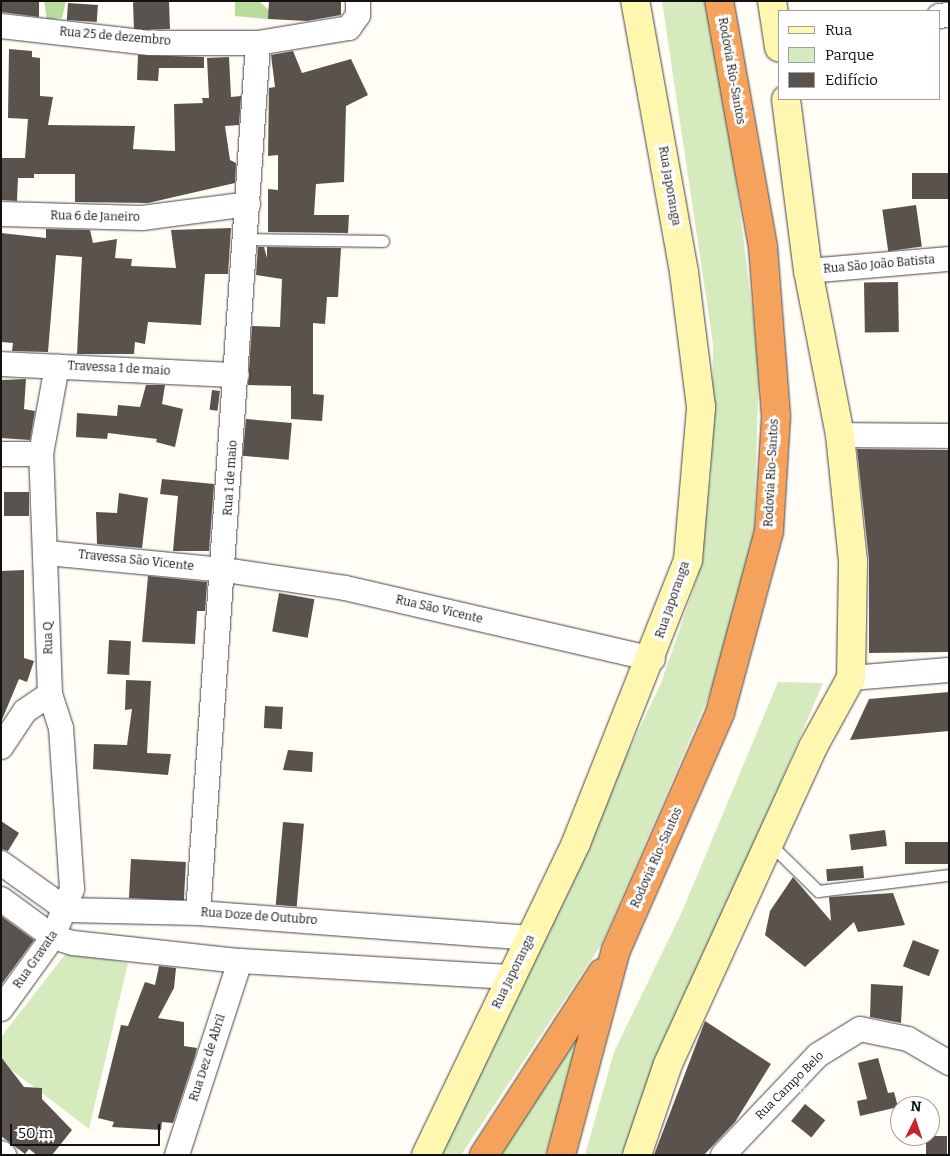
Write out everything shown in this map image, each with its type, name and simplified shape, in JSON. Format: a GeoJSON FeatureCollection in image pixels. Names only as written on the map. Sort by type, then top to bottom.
{"type":"FeatureCollection","features":[{"type":"Feature","properties":{"kind":"highway","name":"Rodovia Rio-Santos"},"geometry":{"type":"LineString","coordinates":[[561,1155],[616,950],[720,713],[769,531],[776,416],[763,247],[719,1]]}},
{"type":"Feature","properties":{"kind":"highway","name":"Rodovia Rio-Santos"},"geometry":{"type":"LineString","coordinates":[[484,1155],[616,950]]}},
{"type":"Feature","properties":{"kind":"main road","name":"Rua Japoranga"},"geometry":{"type":"LineString","coordinates":[[426,1155],[576,843],[653,659],[688,560],[700,407],[684,272],[635,1]]}},
{"type":"Feature","properties":{"kind":"main road"},"geometry":{"type":"LineString","coordinates":[[638,1155],[668,1064],[769,843],[851,678],[853,560],[840,435],[808,271],[786,100]]}},
{"type":"Feature","properties":{"kind":"street","name":"Rua 25 de dezembro"},"geometry":{"type":"LineString","coordinates":[[1,26],[150,42],[258,43],[349,28],[358,15],[358,1]]}},
{"type":"Feature","properties":{"kind":"street","name":"Rua 1 de maio"},"geometry":{"type":"LineString","coordinates":[[198,912],[225,570],[258,43]]}},
{"type":"Feature","properties":{"kind":"street","name":"Rua 6 de Janeiro"},"geometry":{"type":"LineString","coordinates":[[1,214],[142,218],[248,204]]}},
{"type":"Feature","properties":{"kind":"street","name":"Rua São João Batista"},"geometry":{"type":"LineString","coordinates":[[808,271],[949,259]]}},
{"type":"Feature","properties":{"kind":"street","name":"Travessa 1 de maio"},"geometry":{"type":"LineString","coordinates":[[1,364],[237,375]]}},
{"type":"Feature","properties":{"kind":"street","name":"Rua Q"},"geometry":{"type":"LineString","coordinates":[[57,366],[41,454],[47,553],[50,694],[61,728],[72,889],[67,910]]}},
{"type":"Feature","properties":{"kind":"street"},"geometry":{"type":"LineString","coordinates":[[840,435],[949,436]]}},
{"type":"Feature","properties":{"kind":"street"},"geometry":{"type":"LineString","coordinates":[[1,454],[41,454]]}},
{"type":"Feature","properties":{"kind":"street","name":"Travessa São Vicente"},"geometry":{"type":"LineString","coordinates":[[47,553],[225,570]]}},
{"type":"Feature","properties":{"kind":"street","name":"Rua São Vicente"},"geometry":{"type":"LineString","coordinates":[[225,570],[344,588],[653,659]]}},
{"type":"Feature","properties":{"kind":"street"},"geometry":{"type":"LineString","coordinates":[[851,678],[949,670]]}},
{"type":"Feature","properties":{"kind":"street"},"geometry":{"type":"LineString","coordinates":[[1,747],[25,711],[50,694]]}},
{"type":"Feature","properties":{"kind":"street"},"geometry":{"type":"LineString","coordinates":[[1,863],[67,910]]}},
{"type":"Feature","properties":{"kind":"street"},"geometry":{"type":"LineString","coordinates":[[1,899],[54,938],[129,949],[240,960],[512,976]]}},
{"type":"Feature","properties":{"kind":"street","name":"Rua Doze de Outubro"},"geometry":{"type":"LineString","coordinates":[[67,910],[198,912],[531,938]]}},
{"type":"Feature","properties":{"kind":"street","name":"Rua Gravata"},"geometry":{"type":"LineString","coordinates":[[1,1009],[54,938],[67,910]]}},
{"type":"Feature","properties":{"kind":"street"},"geometry":{"type":"LineString","coordinates":[[129,949],[131,911]]}},
{"type":"Feature","properties":{"kind":"street","name":"Rua Dez de Abril"},"geometry":{"type":"LineString","coordinates":[[177,1155],[240,960]]}},
{"type":"Feature","properties":{"kind":"street","name":"Rua Campo Belo"},"geometry":{"type":"LineString","coordinates":[[722,1155],[818,1055],[860,1029],[908,1039],[949,1063]]}},
{"type":"Feature","properties":{"kind":"street"},"geometry":{"type":"LineString","coordinates":[[1,1152],[4,1155]]}},
{"type":"Feature","properties":{"kind":"lane"},"geometry":{"type":"LineString","coordinates":[[246,239],[383,241]]}},
{"type":"Feature","properties":{"kind":"lane"},"geometry":{"type":"LineString","coordinates":[[769,843],[818,891],[949,875]]}},
{"type":"Feature","properties":{"kind":"green space"},"geometry":{"type":"Polygon","coordinates":[[[44,1],[66,1],[62,18],[47,20],[44,1]]]}},
{"type":"Feature","properties":{"kind":"green space"},"geometry":{"type":"Polygon","coordinates":[[[235,1],[259,1],[269,10],[268,19],[235,16],[235,1]]]}},
{"type":"Feature","properties":{"kind":"green space"},"geometry":{"type":"Polygon","coordinates":[[[662,1],[705,1],[734,162],[759,365],[754,534],[714,684],[601,945],[461,1155],[437,1155],[661,683],[698,576],[711,476],[713,344],[662,1]]]}},
{"type":"Feature","properties":{"kind":"green space"},"geometry":{"type":"Polygon","coordinates":[[[778,682],[823,683],[621,1155],[585,1155],[614,1052],[681,914],[778,682]]]}},
{"type":"Feature","properties":{"kind":"green space"},"geometry":{"type":"Polygon","coordinates":[[[67,952],[128,963],[89,1129],[1,1062],[1,1037],[67,952]]]}},
{"type":"Feature","properties":{"kind":"green space"},"geometry":{"type":"Polygon","coordinates":[[[590,1015],[545,1155],[497,1155],[590,1015]]]}},
{"type":"Feature","properties":{"kind":"building"},"geometry":{"type":"Polygon","coordinates":[[[1,1],[39,1],[39,17],[1,12],[1,1]]]}},
{"type":"Feature","properties":{"kind":"building"},"geometry":{"type":"Polygon","coordinates":[[[169,1],[170,29],[134,30],[133,2],[169,1]]]}},
{"type":"Feature","properties":{"kind":"building"},"geometry":{"type":"Polygon","coordinates":[[[269,1],[341,1],[341,15],[307,21],[268,19],[269,1]]]}},
{"type":"Feature","properties":{"kind":"building"},"geometry":{"type":"Polygon","coordinates":[[[68,3],[98,5],[97,22],[67,20],[68,3]]]}},
{"type":"Feature","properties":{"kind":"building"},"geometry":{"type":"Polygon","coordinates":[[[9,49],[32,51],[32,57],[40,58],[40,96],[53,97],[48,125],[135,126],[133,149],[175,151],[174,104],[203,103],[202,98],[209,98],[207,58],[229,57],[231,97],[241,96],[239,125],[225,126],[230,160],[236,163],[235,183],[148,203],[75,202],[75,174],[34,174],[34,178],[18,178],[17,201],[1,200],[1,158],[25,158],[28,119],[8,118],[9,49]]]}},
{"type":"Feature","properties":{"kind":"building"},"geometry":{"type":"Polygon","coordinates":[[[293,51],[302,73],[351,59],[368,95],[346,106],[344,182],[316,184],[314,215],[349,215],[348,233],[268,232],[268,189],[278,190],[278,155],[268,156],[269,88],[275,87],[271,55],[293,51]]]}},
{"type":"Feature","properties":{"kind":"building"},"geometry":{"type":"Polygon","coordinates":[[[138,55],[204,57],[204,68],[159,68],[158,81],[137,80],[138,55]]]}},
{"type":"Feature","properties":{"kind":"building"},"geometry":{"type":"Polygon","coordinates":[[[912,173],[949,173],[949,199],[912,199],[912,173]]]}},
{"type":"Feature","properties":{"kind":"building"},"geometry":{"type":"Polygon","coordinates":[[[916,205],[922,247],[888,251],[882,210],[916,205]]]}},
{"type":"Feature","properties":{"kind":"building"},"geometry":{"type":"Polygon","coordinates":[[[231,228],[228,274],[205,274],[201,325],[148,322],[145,344],[135,342],[134,354],[77,354],[82,257],[56,255],[48,352],[12,351],[13,343],[1,342],[1,233],[46,238],[46,229],[90,230],[93,243],[117,239],[115,258],[132,259],[131,266],[176,268],[171,230],[231,228]]]}},
{"type":"Feature","properties":{"kind":"building"},"geometry":{"type":"Polygon","coordinates":[[[258,247],[264,247],[267,258],[267,247],[341,248],[338,297],[327,297],[325,324],[313,323],[313,394],[324,395],[322,421],[291,419],[291,386],[248,385],[252,326],[280,327],[282,279],[256,275],[258,247]]]}},
{"type":"Feature","properties":{"kind":"building"},"geometry":{"type":"Polygon","coordinates":[[[898,282],[899,332],[865,333],[864,283],[898,282]]]}},
{"type":"Feature","properties":{"kind":"building"},"geometry":{"type":"Polygon","coordinates":[[[26,379],[24,409],[35,411],[30,440],[1,438],[1,380],[26,379]]]}},
{"type":"Feature","properties":{"kind":"building"},"geometry":{"type":"Polygon","coordinates":[[[146,385],[165,385],[162,404],[183,409],[175,447],[156,442],[157,439],[108,433],[107,439],[76,437],[77,413],[117,416],[118,405],[140,407],[146,385]]]}},
{"type":"Feature","properties":{"kind":"building"},"geometry":{"type":"Polygon","coordinates":[[[212,390],[220,391],[218,411],[210,410],[212,390]]]}},
{"type":"Feature","properties":{"kind":"building"},"geometry":{"type":"Polygon","coordinates":[[[246,419],[292,423],[289,460],[243,456],[246,419]]]}},
{"type":"Feature","properties":{"kind":"building"},"geometry":{"type":"Polygon","coordinates":[[[857,449],[949,450],[949,652],[869,653],[869,560],[857,449]]]}},
{"type":"Feature","properties":{"kind":"building"},"geometry":{"type":"Polygon","coordinates":[[[162,479],[214,484],[209,551],[173,551],[178,496],[160,494],[162,479]]]}},
{"type":"Feature","properties":{"kind":"building"},"geometry":{"type":"Polygon","coordinates":[[[4,492],[29,492],[29,516],[4,516],[4,492]]]}},
{"type":"Feature","properties":{"kind":"building"},"geometry":{"type":"Polygon","coordinates":[[[119,493],[148,498],[142,548],[97,544],[96,512],[117,513],[119,493]]]}},
{"type":"Feature","properties":{"kind":"building"},"geometry":{"type":"Polygon","coordinates":[[[24,570],[24,658],[34,661],[27,682],[19,679],[1,722],[1,571],[24,570]]]}},
{"type":"Feature","properties":{"kind":"building"},"geometry":{"type":"Polygon","coordinates":[[[148,576],[207,582],[205,611],[197,611],[195,644],[142,642],[148,576]]]}},
{"type":"Feature","properties":{"kind":"building"},"geometry":{"type":"Polygon","coordinates":[[[279,593],[314,599],[308,638],[272,631],[279,593]]]}},
{"type":"Feature","properties":{"kind":"building"},"geometry":{"type":"Polygon","coordinates":[[[109,640],[131,641],[129,675],[107,674],[109,640]]]}},
{"type":"Feature","properties":{"kind":"building"},"geometry":{"type":"Polygon","coordinates":[[[126,680],[151,681],[147,753],[171,754],[168,775],[93,769],[94,744],[127,745],[132,709],[125,710],[126,680]]]}},
{"type":"Feature","properties":{"kind":"building"},"geometry":{"type":"Polygon","coordinates":[[[949,692],[949,731],[850,740],[869,699],[949,692]]]}},
{"type":"Feature","properties":{"kind":"building"},"geometry":{"type":"Polygon","coordinates":[[[265,706],[283,707],[282,729],[264,728],[265,706]]]}},
{"type":"Feature","properties":{"kind":"building"},"geometry":{"type":"Polygon","coordinates":[[[288,750],[313,752],[312,772],[283,770],[288,750]]]}},
{"type":"Feature","properties":{"kind":"building"},"geometry":{"type":"Polygon","coordinates":[[[1,821],[19,833],[8,851],[1,849],[1,821]]]}},
{"type":"Feature","properties":{"kind":"building"},"geometry":{"type":"Polygon","coordinates":[[[283,822],[304,824],[297,907],[276,905],[283,822]]]}},
{"type":"Feature","properties":{"kind":"building"},"geometry":{"type":"Polygon","coordinates":[[[885,830],[887,846],[851,850],[849,834],[885,830]]]}},
{"type":"Feature","properties":{"kind":"building"},"geometry":{"type":"Polygon","coordinates":[[[905,842],[949,842],[949,864],[905,864],[905,842]]]}},
{"type":"Feature","properties":{"kind":"building"},"geometry":{"type":"Polygon","coordinates":[[[131,859],[186,862],[184,901],[129,898],[131,859]]]}},
{"type":"Feature","properties":{"kind":"building"},"geometry":{"type":"Polygon","coordinates":[[[863,866],[864,878],[827,881],[826,869],[863,866]]]}},
{"type":"Feature","properties":{"kind":"building"},"geometry":{"type":"Polygon","coordinates":[[[793,877],[831,921],[829,897],[893,893],[905,925],[858,932],[854,922],[805,967],[765,935],[770,911],[793,877]]]}},
{"type":"Feature","properties":{"kind":"building"},"geometry":{"type":"Polygon","coordinates":[[[1,916],[34,940],[1,985],[1,916]]]}},
{"type":"Feature","properties":{"kind":"building"},"geometry":{"type":"Polygon","coordinates":[[[913,940],[939,950],[929,976],[903,966],[913,940]]]}},
{"type":"Feature","properties":{"kind":"building"},"geometry":{"type":"Polygon","coordinates":[[[159,966],[176,968],[174,988],[158,1018],[184,1022],[184,1046],[197,1048],[195,1056],[173,1123],[162,1122],[161,1130],[112,1127],[114,1122],[98,1118],[121,1025],[128,1026],[145,982],[155,985],[159,966]]]}},
{"type":"Feature","properties":{"kind":"building"},"geometry":{"type":"Polygon","coordinates":[[[871,984],[903,986],[901,1023],[870,1017],[871,984]]]}},
{"type":"Feature","properties":{"kind":"building"},"geometry":{"type":"Polygon","coordinates":[[[705,1021],[771,1064],[735,1122],[704,1155],[654,1155],[705,1021]]]}},
{"type":"Feature","properties":{"kind":"building"},"geometry":{"type":"Polygon","coordinates":[[[1,1057],[24,1087],[42,1088],[42,1099],[72,1130],[52,1155],[37,1155],[29,1149],[25,1154],[1,1136],[1,1057]]]}},
{"type":"Feature","properties":{"kind":"building"},"geometry":{"type":"Polygon","coordinates":[[[878,1058],[888,1093],[894,1092],[895,1096],[890,1096],[890,1109],[860,1116],[857,1101],[867,1099],[858,1063],[878,1058]]]}},
{"type":"Feature","properties":{"kind":"building"},"geometry":{"type":"Polygon","coordinates":[[[805,1104],[825,1120],[811,1137],[791,1121],[805,1104]]]}},
{"type":"Feature","properties":{"kind":"building"},"geometry":{"type":"Polygon","coordinates":[[[940,1136],[947,1136],[947,1155],[926,1155],[926,1146],[940,1146],[940,1136]]]}}]}
